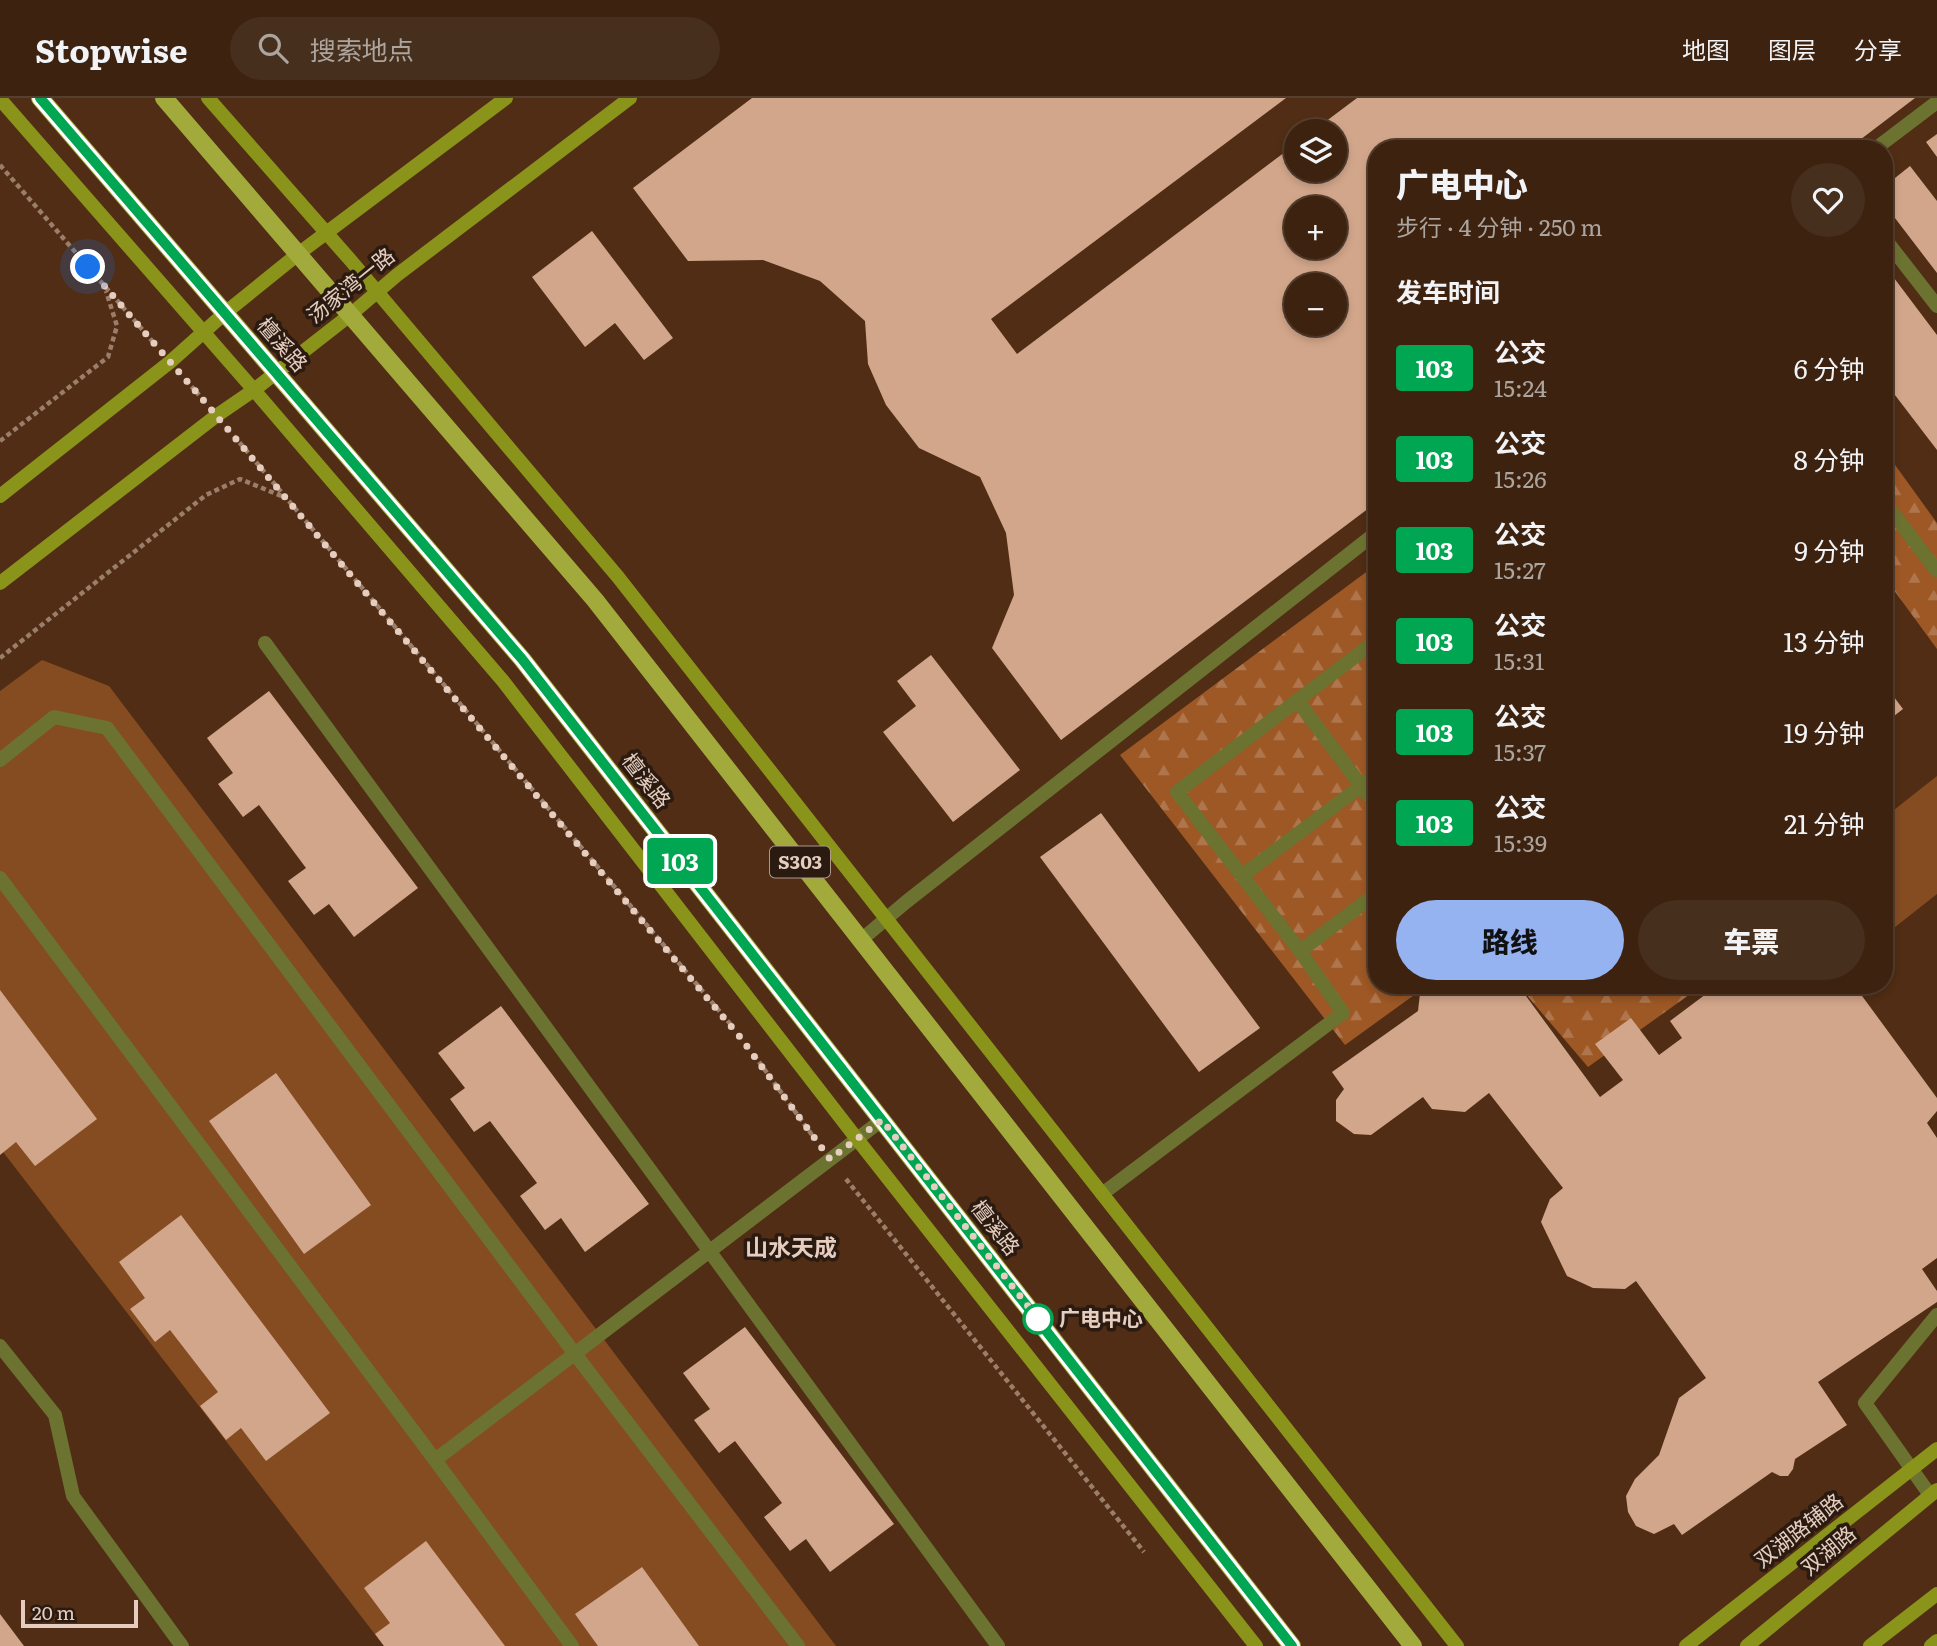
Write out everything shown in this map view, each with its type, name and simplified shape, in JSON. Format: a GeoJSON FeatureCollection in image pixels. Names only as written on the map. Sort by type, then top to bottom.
{"type":"FeatureCollection","features":[{"type":"Feature","properties":{"kind":"main road","name":"檀溪路"},"geometry":{"type":"LineString","coordinates":[[40,98],[522,659],[1292,1646]]}},
{"type":"Feature","properties":{"kind":"main road","name":"S303"},"geometry":{"type":"LineString","coordinates":[[164,98],[595,600],[1413,1646]]}},
{"type":"Feature","properties":{"kind":"street"},"geometry":{"type":"LineString","coordinates":[[208,98],[378,292],[618,577],[1457,1646]]}},
{"type":"Feature","properties":{"kind":"street"},"geometry":{"type":"LineString","coordinates":[[0,496],[170,362],[298,254],[506,98]]}},
{"type":"Feature","properties":{"kind":"street","name":"汤家湾一路"},"geometry":{"type":"LineString","coordinates":[[0,583],[630,98]]}},
{"type":"Feature","properties":{"kind":"street"},"geometry":{"type":"LineString","coordinates":[[0,99],[503,681],[857,1139],[1256,1646]]}},
{"type":"Feature","properties":{"kind":"street"},"geometry":{"type":"LineString","coordinates":[[1887,140],[1937,102]]}},
{"type":"Feature","properties":{"kind":"street"},"geometry":{"type":"LineString","coordinates":[[1893,249],[1937,306]]}},
{"type":"Feature","properties":{"kind":"street"},"geometry":{"type":"LineString","coordinates":[[1893,513],[1937,571]]}},
{"type":"Feature","properties":{"kind":"street"},"geometry":{"type":"LineString","coordinates":[[861,940],[1368,539]]}},
{"type":"Feature","properties":{"kind":"street"},"geometry":{"type":"LineString","coordinates":[[265,643],[998,1646]]}},
{"type":"Feature","properties":{"kind":"street"},"geometry":{"type":"LineString","coordinates":[[1102,1194],[1343,1013],[1300,951],[1177,792],[1368,647]]}},
{"type":"Feature","properties":{"kind":"street"},"geometry":{"type":"LineString","coordinates":[[1297,701],[1368,795]]}},
{"type":"Feature","properties":{"kind":"street"},"geometry":{"type":"LineString","coordinates":[[0,760],[54,717],[107,728],[575,1354],[798,1646]]}},
{"type":"Feature","properties":{"kind":"street"},"geometry":{"type":"LineString","coordinates":[[1242,876],[1368,781]]}},
{"type":"Feature","properties":{"kind":"street"},"geometry":{"type":"LineString","coordinates":[[0,878],[572,1646]]}},
{"type":"Feature","properties":{"kind":"street"},"geometry":{"type":"LineString","coordinates":[[1300,951],[1368,900]]}},
{"type":"Feature","properties":{"kind":"street"},"geometry":{"type":"LineString","coordinates":[[435,1460],[882,1120]]}},
{"type":"Feature","properties":{"kind":"street"},"geometry":{"type":"LineString","coordinates":[[1933,1492],[1912,1468],[1865,1403],[1937,1315]]}},
{"type":"Feature","properties":{"kind":"street"},"geometry":{"type":"LineString","coordinates":[[0,1346],[55,1415],[73,1496],[182,1646]]}},
{"type":"Feature","properties":{"kind":"street","name":"双湖路辅路"},"geometry":{"type":"LineString","coordinates":[[1686,1646],[1937,1449]]}},
{"type":"Feature","properties":{"kind":"street","name":"双湖路"},"geometry":{"type":"LineString","coordinates":[[1747,1646],[1933,1492]]}},
{"type":"Feature","properties":{"kind":"street"},"geometry":{"type":"LineString","coordinates":[[1870,1646],[1937,1594]]}},
{"type":"Feature","properties":{"kind":"street"},"geometry":{"type":"LineString","coordinates":[[1931,1646],[1937,1641]]}},
{"type":"Feature","properties":{"kind":"path"},"geometry":{"type":"LineString","coordinates":[[0,165],[216,416],[740,1037]]}},
{"type":"Feature","properties":{"kind":"path"},"geometry":{"type":"LineString","coordinates":[[0,441],[108,357],[117,326],[105,287]]}},
{"type":"Feature","properties":{"kind":"path"},"geometry":{"type":"LineString","coordinates":[[0,658],[206,495],[240,479],[285,498]]}},
{"type":"Feature","properties":{"kind":"path"},"geometry":{"type":"LineString","coordinates":[[749,1048],[830,1159],[1149,1559]]}},
{"type":"Feature","properties":{"kind":"green space"},"geometry":{"type":"Polygon","coordinates":[[[1893,462],[1937,523],[1937,649],[1893,589],[1893,462]]]}},
{"type":"Feature","properties":{"kind":"green space"},"geometry":{"type":"Polygon","coordinates":[[[1368,571],[1368,994],[1416,994],[1345,1045],[1120,755],[1368,571]]]}},
{"type":"Feature","properties":{"kind":"green space"},"geometry":{"type":"Polygon","coordinates":[[[1526,994],[1690,994],[1588,1067],[1526,994]]]}},
{"type":"Feature","properties":{"kind":"shaded area"},"geometry":{"type":"Polygon","coordinates":[[[42,660],[109,686],[836,1646],[384,1646],[0,1148],[0,691],[42,660]]]}},
{"type":"Feature","properties":{"kind":"shaded area"},"geometry":{"type":"Polygon","coordinates":[[[1937,776],[1937,894],[1893,929],[1893,811],[1937,776]]]}},
{"type":"Feature","properties":{"kind":"building"},"geometry":{"type":"Polygon","coordinates":[[[752,98],[1286,98],[991,319],[1017,354],[1284,153],[1284,182],[1347,182],[1347,119],[1329,119],[1357,98],[1915,98],[1860,140],[1368,140],[1368,509],[1061,740],[992,648],[1014,595],[1006,533],[980,477],[919,448],[886,405],[868,364],[865,321],[820,281],[763,260],[688,261],[633,188],[752,98]]]}},
{"type":"Feature","properties":{"kind":"building"},"geometry":{"type":"Polygon","coordinates":[[[1937,134],[1937,157],[1926,142],[1937,134]]]}},
{"type":"Feature","properties":{"kind":"building"},"geometry":{"type":"Polygon","coordinates":[[[1910,166],[1937,201],[1937,273],[1893,215],[1893,180],[1910,166]]]}},
{"type":"Feature","properties":{"kind":"building"},"geometry":{"type":"Polygon","coordinates":[[[592,231],[673,338],[644,360],[615,323],[585,347],[532,277],[592,231]]]}},
{"type":"Feature","properties":{"kind":"building"},"geometry":{"type":"Polygon","coordinates":[[[1893,277],[1937,335],[1937,450],[1893,392],[1893,277]]]}},
{"type":"Feature","properties":{"kind":"building"},"geometry":{"type":"Polygon","coordinates":[[[931,655],[1020,770],[953,822],[883,732],[916,706],[897,681],[931,655]]]}},
{"type":"Feature","properties":{"kind":"building"},"geometry":{"type":"Polygon","coordinates":[[[269,691],[418,888],[354,937],[329,904],[314,915],[288,881],[306,868],[259,805],[243,817],[218,784],[233,773],[207,738],[269,691]]]}},
{"type":"Feature","properties":{"kind":"building"},"geometry":{"type":"Polygon","coordinates":[[[1893,696],[1903,709],[1893,717],[1893,696]]]}},
{"type":"Feature","properties":{"kind":"building"},"geometry":{"type":"Polygon","coordinates":[[[1101,813],[1260,1028],[1199,1072],[1040,857],[1101,813]]]}},
{"type":"Feature","properties":{"kind":"building"},"geometry":{"type":"Polygon","coordinates":[[[0,990],[97,1119],[35,1166],[16,1142],[0,1155],[0,990]]]}},
{"type":"Feature","properties":{"kind":"building"},"geometry":{"type":"Polygon","coordinates":[[[1420,994],[1525,994],[1600,1097],[1623,1080],[1595,1044],[1631,1018],[1659,1055],[1682,1038],[1670,1021],[1706,994],[1861,994],[1937,1098],[1937,1111],[1927,1123],[1937,1138],[1937,1258],[1922,1269],[1937,1291],[1937,1302],[1818,1382],[1847,1425],[1795,1459],[1788,1476],[1772,1472],[1682,1535],[1674,1524],[1654,1534],[1636,1526],[1628,1512],[1626,1496],[1635,1479],[1659,1455],[1679,1398],[1706,1378],[1636,1281],[1625,1289],[1593,1288],[1567,1276],[1541,1222],[1550,1199],[1563,1188],[1489,1093],[1465,1112],[1432,1109],[1423,1097],[1371,1135],[1354,1134],[1336,1121],[1336,1100],[1344,1089],[1332,1072],[1418,1011],[1420,994]]]}},
{"type":"Feature","properties":{"kind":"building"},"geometry":{"type":"Polygon","coordinates":[[[501,1006],[649,1204],[585,1252],[561,1218],[545,1230],[520,1196],[537,1183],[490,1121],[474,1132],[450,1099],[465,1088],[438,1053],[501,1006]]]}},
{"type":"Feature","properties":{"kind":"building"},"geometry":{"type":"Polygon","coordinates":[[[276,1073],[371,1205],[304,1254],[209,1121],[276,1073]]]}},
{"type":"Feature","properties":{"kind":"building"},"geometry":{"type":"Polygon","coordinates":[[[181,1215],[330,1413],[266,1461],[241,1428],[226,1440],[200,1406],[218,1392],[170,1330],[155,1342],[130,1309],[145,1298],[119,1262],[181,1215]]]}},
{"type":"Feature","properties":{"kind":"building"},"geometry":{"type":"Polygon","coordinates":[[[745,1327],[894,1524],[830,1572],[806,1539],[790,1551],[764,1517],[782,1503],[735,1441],[719,1453],[694,1420],[710,1409],[683,1373],[745,1327]]]}},
{"type":"Feature","properties":{"kind":"building"},"geometry":{"type":"Polygon","coordinates":[[[426,1541],[505,1646],[384,1646],[375,1634],[390,1623],[364,1588],[426,1541]]]}},
{"type":"Feature","properties":{"kind":"building"},"geometry":{"type":"Polygon","coordinates":[[[642,1567],[699,1646],[598,1646],[575,1614],[642,1567]]]}},
{"type":"Feature","properties":{"kind":"building"},"geometry":{"type":"Polygon","coordinates":[[[0,1614],[24,1646],[0,1646],[0,1614]]]}},
{"type":"Feature","properties":{"kind":"bus line","name":"103"},"geometry":{"type":"LineString","coordinates":[[40,98],[522,659],[1292,1646]]}},
{"type":"Feature","properties":{"kind":"place","name":"广电中心"},"geometry":{"type":"Point","coordinates":[1038,1319]}},
{"type":"Feature","properties":{"kind":"district","name":"山水天成"},"geometry":{"type":"Point","coordinates":[791,1248]}},
{"type":"Feature","properties":{"kind":"route"},"geometry":{"type":"LineString","coordinates":[[88,267],[740,1037],[830,1159],[882,1120],[1038,1319]]}}]}
